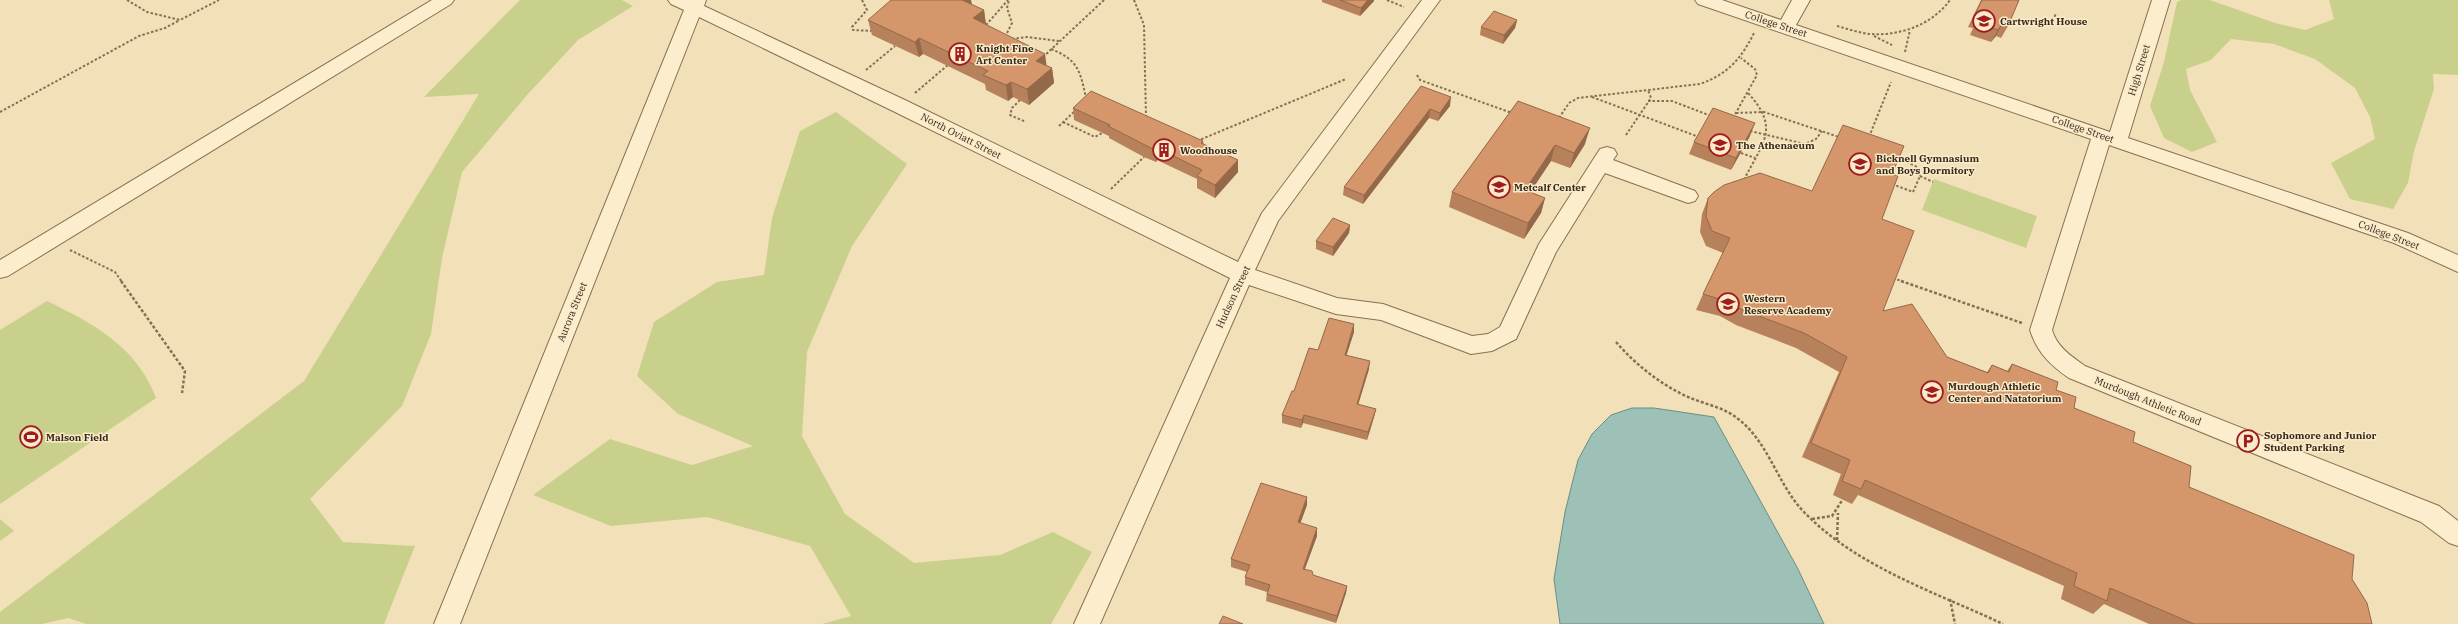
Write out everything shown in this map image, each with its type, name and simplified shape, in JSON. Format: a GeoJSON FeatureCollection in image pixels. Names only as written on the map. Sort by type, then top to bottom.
{"type":"FeatureCollection","features":[{"type":"Feature","properties":{"kind":"street"},"geometry":{"type":"LineString","coordinates":[[0,270],[445,0]]}},
{"type":"Feature","properties":{"kind":"street","name":"Hudson Street"},"geometry":{"type":"LineString","coordinates":[[1087,624],[1210,344],[1244,275],[1269,218],[1431,0]]}},
{"type":"Feature","properties":{"kind":"street","name":"College Street"},"geometry":{"type":"LineString","coordinates":[[1704,0],[2401,238],[2458,264]]}},
{"type":"Feature","properties":{"kind":"street"},"geometry":{"type":"LineString","coordinates":[[1786,27],[1801,0]]}},
{"type":"Feature","properties":{"kind":"street","name":"High Street"},"geometry":{"type":"LineString","coordinates":[[2110,138],[2160,0]]}},
{"type":"Feature","properties":{"kind":"street","name":"North Oviatt Street"},"geometry":{"type":"LineString","coordinates":[[689,3],[1098,202],[1244,275],[1336,306],[1383,312],[1471,345],[1492,342],[1508,333],[1546,250],[1603,159],[1688,196]]}},
{"type":"Feature","properties":{"kind":"street","name":"Aurora Street"},"geometry":{"type":"LineString","coordinates":[[447,624],[689,3]]}},
{"type":"Feature","properties":{"kind":"street"},"geometry":{"type":"LineString","coordinates":[[2041,330],[2110,138]]}},
{"type":"Feature","properties":{"kind":"street","name":"Murdough Athletic Road"},"geometry":{"type":"LineString","coordinates":[[2041,330],[2044,342],[2056,358],[2077,372],[2430,514],[2458,535]]}},
{"type":"Feature","properties":{"kind":"street"},"geometry":{"type":"LineString","coordinates":[[2430,514],[2458,522]]}},
{"type":"Feature","properties":{"kind":"path"},"geometry":{"type":"LineString","coordinates":[[127,0],[147,12],[180,20]]}},
{"type":"Feature","properties":{"kind":"path"},"geometry":{"type":"LineString","coordinates":[[0,112],[139,36],[164,28],[219,0]]}},
{"type":"Feature","properties":{"kind":"path"},"geometry":{"type":"LineString","coordinates":[[862,0],[867,10],[852,27],[853,30],[876,31]]}},
{"type":"Feature","properties":{"kind":"path"},"geometry":{"type":"LineString","coordinates":[[986,26],[1009,0]]}},
{"type":"Feature","properties":{"kind":"path"},"geometry":{"type":"LineString","coordinates":[[1003,43],[1012,23],[1007,8],[1009,0]]}},
{"type":"Feature","properties":{"kind":"path"},"geometry":{"type":"LineString","coordinates":[[1041,58],[1104,0]]}},
{"type":"Feature","properties":{"kind":"path"},"geometry":{"type":"LineString","coordinates":[[1134,0],[1144,25],[1146,119],[1144,122]]}},
{"type":"Feature","properties":{"kind":"path"},"geometry":{"type":"LineString","coordinates":[[1386,0],[1404,7]]}},
{"type":"Feature","properties":{"kind":"path"},"geometry":{"type":"LineString","coordinates":[[1834,25],[1870,34],[1895,34],[1910,30],[1942,11],[1950,0]]}},
{"type":"Feature","properties":{"kind":"path"},"geometry":{"type":"LineString","coordinates":[[2053,21],[2056,13]]}},
{"type":"Feature","properties":{"kind":"path"},"geometry":{"type":"LineString","coordinates":[[1557,122],[1569,103],[1578,98],[1700,84],[1725,74],[1741,58],[1761,19]]}},
{"type":"Feature","properties":{"kind":"path"},"geometry":{"type":"LineString","coordinates":[[1868,139],[1898,65],[1905,53],[1910,30]]}},
{"type":"Feature","properties":{"kind":"path"},"geometry":{"type":"LineString","coordinates":[[1008,41],[1027,37],[1060,41]]}},
{"type":"Feature","properties":{"kind":"path"},"geometry":{"type":"LineString","coordinates":[[851,82],[895,46]]}},
{"type":"Feature","properties":{"kind":"path"},"geometry":{"type":"LineString","coordinates":[[1051,49],[1070,57],[1076,62],[1086,100]]}},
{"type":"Feature","properties":{"kind":"path"},"geometry":{"type":"LineString","coordinates":[[1737,123],[1732,121],[1757,75],[1755,69],[1741,58]]}},
{"type":"Feature","properties":{"kind":"path"},"geometry":{"type":"LineString","coordinates":[[900,106],[950,63]]}},
{"type":"Feature","properties":{"kind":"path"},"geometry":{"type":"LineString","coordinates":[[1417,75],[1420,80],[1517,115]]}},
{"type":"Feature","properties":{"kind":"path"},"geometry":{"type":"LineString","coordinates":[[1191,143],[1346,79]]}},
{"type":"Feature","properties":{"kind":"path"},"geometry":{"type":"LineString","coordinates":[[1626,135],[1638,114],[1648,101],[1651,94],[1648,90]]}},
{"type":"Feature","properties":{"kind":"path"},"geometry":{"type":"LineString","coordinates":[[1741,186],[1766,136],[1768,127],[1764,112],[1748,93]]}},
{"type":"Feature","properties":{"kind":"path"},"geometry":{"type":"LineString","coordinates":[[1592,96],[1699,137]]}},
{"type":"Feature","properties":{"kind":"path"},"geometry":{"type":"LineString","coordinates":[[1648,101],[1660,99],[1669,101],[1715,118]]}},
{"type":"Feature","properties":{"kind":"path"},"geometry":{"type":"LineString","coordinates":[[1020,100],[1012,108],[1010,115],[1026,122]]}},
{"type":"Feature","properties":{"kind":"path"},"geometry":{"type":"LineString","coordinates":[[1059,126],[1077,109]]}},
{"type":"Feature","properties":{"kind":"path"},"geometry":{"type":"LineString","coordinates":[[1736,113],[1764,112],[1844,138]]}},
{"type":"Feature","properties":{"kind":"path"},"geometry":{"type":"LineString","coordinates":[[1062,122],[1095,137],[1104,132]]}},
{"type":"Feature","properties":{"kind":"path"},"geometry":{"type":"LineString","coordinates":[[1744,129],[1766,136],[1781,136],[1805,144],[1816,139],[1822,131]]}},
{"type":"Feature","properties":{"kind":"path"},"geometry":{"type":"LineString","coordinates":[[1741,153],[1755,158]]}},
{"type":"Feature","properties":{"kind":"path"},"geometry":{"type":"LineString","coordinates":[[1887,182],[1913,192],[1920,176],[1917,167],[1893,156]]}},
{"type":"Feature","properties":{"kind":"path"},"geometry":{"type":"LineString","coordinates":[[1098,202],[1144,157]]}},
{"type":"Feature","properties":{"kind":"path"},"geometry":{"type":"LineString","coordinates":[[1920,176],[1933,182]]}},
{"type":"Feature","properties":{"kind":"path"},"geometry":{"type":"LineString","coordinates":[[63,247],[115,272],[185,371],[182,393]]}},
{"type":"Feature","properties":{"kind":"path"},"geometry":{"type":"LineString","coordinates":[[1893,278],[2041,330]]}},
{"type":"Feature","properties":{"kind":"path"},"geometry":{"type":"LineString","coordinates":[[1616,342],[1623,351],[1668,386],[1730,413],[1742,422],[1763,448],[1790,496],[1812,519],[1837,540],[1881,568],[1950,598],[2003,624]]}},
{"type":"Feature","properties":{"kind":"path"},"geometry":{"type":"LineString","coordinates":[[1837,540],[1838,512],[1843,499]]}},
{"type":"Feature","properties":{"kind":"path"},"geometry":{"type":"LineString","coordinates":[[1812,519],[1827,518],[1838,512]]}},
{"type":"Feature","properties":{"kind":"path"},"geometry":{"type":"LineString","coordinates":[[1950,598],[1955,624]]}},
{"type":"Feature","properties":{"kind":"green space"},"geometry":{"type":"Polygon","coordinates":[[[520,0],[622,0],[633,6],[578,40],[528,94],[462,172],[442,258],[431,334],[402,406],[310,499],[343,542],[415,546],[384,624],[86,624],[68,618],[42,624],[0,624],[0,612],[304,381],[479,94],[424,97],[520,0]]]}},
{"type":"Feature","properties":{"kind":"green space"},"geometry":{"type":"Polygon","coordinates":[[[2181,0],[2210,0],[2275,23],[2305,30],[2334,19],[2329,0],[2458,0],[2458,75],[2433,74],[2434,89],[2414,151],[2408,183],[2393,209],[2350,199],[2331,163],[2375,139],[2370,117],[2355,88],[2315,59],[2274,44],[2231,39],[2211,60],[2186,69],[2190,90],[2217,142],[2192,152],[2164,138],[2150,106],[2164,62],[2177,2],[2181,0]]]}},
{"type":"Feature","properties":{"kind":"green space"},"geometry":{"type":"Polygon","coordinates":[[[836,112],[907,164],[852,246],[807,352],[802,436],[845,514],[914,563],[1000,555],[1053,532],[1092,552],[1051,624],[822,624],[851,616],[810,546],[707,517],[611,526],[533,495],[610,439],[692,465],[753,446],[678,414],[637,376],[654,322],[717,282],[764,275],[772,218],[800,131],[836,112]]]}},
{"type":"Feature","properties":{"kind":"green space"},"geometry":{"type":"Polygon","coordinates":[[[1934,179],[2037,216],[2026,248],[1922,210],[1934,179]]]}},
{"type":"Feature","properties":{"kind":"green space"},"geometry":{"type":"Polygon","coordinates":[[[47,301],[97,328],[112,339],[137,364],[148,380],[156,398],[0,504],[0,330],[47,301]]]}},
{"type":"Feature","properties":{"kind":"green space"},"geometry":{"type":"Polygon","coordinates":[[[0,519],[14,531],[0,541],[0,519]]]}},
{"type":"Feature","properties":{"kind":"water"},"geometry":{"type":"Polygon","coordinates":[[[1632,408],[1654,408],[1714,417],[1798,569],[1824,624],[1560,624],[1554,579],[1565,512],[1578,460],[1592,434],[1611,415],[1632,408]]]}},
{"type":"Feature","properties":{"kind":"building","name":"Knight Fine Art Center"},"geometry":{"type":"Polygon","coordinates":[[[891,0],[962,0],[984,10],[973,18],[1045,54],[1036,61],[1052,68],[1027,89],[1011,82],[1006,85],[983,75],[988,71],[919,38],[915,42],[868,20],[891,0]]]}},
{"type":"Feature","properties":{"kind":"building"},"geometry":{"type":"Polygon","coordinates":[[[1340,0],[1368,0],[1361,8],[1340,0]]]}},
{"type":"Feature","properties":{"kind":"building","name":"Cartwright House"},"geometry":{"type":"Polygon","coordinates":[[[1982,0],[2019,0],[2008,26],[2002,24],[1998,30],[1976,23],[1979,16],[1975,14],[1982,0]]]}},
{"type":"Feature","properties":{"kind":"building"},"geometry":{"type":"Polygon","coordinates":[[[1494,11],[1517,20],[1504,35],[1481,27],[1494,11]]]}},
{"type":"Feature","properties":{"kind":"building"},"geometry":{"type":"Polygon","coordinates":[[[1421,86],[1451,97],[1440,113],[1430,109],[1364,195],[1344,187],[1421,86]]]}},
{"type":"Feature","properties":{"kind":"building"},"geometry":{"type":"Polygon","coordinates":[[[1091,91],[1203,141],[1201,143],[1238,160],[1215,185],[1197,176],[1202,170],[1157,148],[1155,150],[1108,126],[1110,125],[1073,108],[1091,91]]]}},
{"type":"Feature","properties":{"kind":"building","name":"Metcalf Center"},"geometry":{"type":"Polygon","coordinates":[[[1518,101],[1590,128],[1574,153],[1555,145],[1525,190],[1545,198],[1528,223],[1452,192],[1518,101]]]}},
{"type":"Feature","properties":{"kind":"building","name":"The Athenaeum"},"geometry":{"type":"Polygon","coordinates":[[[1713,108],[1755,123],[1736,158],[1694,142],[1713,108]]]}},
{"type":"Feature","properties":{"kind":"building","name":"Murdough Athletic Center and Natatorium"},"geometry":{"type":"Polygon","coordinates":[[[1843,125],[1904,146],[1892,174],[1898,176],[1882,219],[1914,231],[1883,311],[1912,304],[1947,357],[1988,373],[1992,365],[2009,372],[2012,364],[2058,382],[2056,390],[2076,397],[2074,408],[2135,432],[2133,442],[2191,466],[2189,487],[2354,555],[2352,579],[2367,603],[2372,624],[2194,624],[2110,588],[2107,601],[2074,586],[2077,573],[1865,480],[1861,489],[1842,481],[1850,460],[1811,443],[1847,357],[1804,333],[1743,310],[1726,301],[1703,294],[1730,238],[1712,231],[1706,216],[1708,198],[1724,185],[1760,173],[1812,191],[1843,125]]]}},
{"type":"Feature","properties":{"kind":"building"},"geometry":{"type":"Polygon","coordinates":[[[1333,218],[1350,225],[1333,247],[1316,241],[1333,218]]]}},
{"type":"Feature","properties":{"kind":"building"},"geometry":{"type":"Polygon","coordinates":[[[1329,318],[1354,324],[1345,355],[1370,361],[1357,404],[1376,409],[1368,432],[1304,415],[1302,420],[1282,415],[1292,391],[1294,391],[1309,348],[1318,350],[1329,318]]]}},
{"type":"Feature","properties":{"kind":"building"},"geometry":{"type":"Polygon","coordinates":[[[1261,483],[1307,497],[1298,522],[1317,528],[1303,569],[1312,571],[1313,575],[1347,586],[1337,616],[1267,594],[1270,585],[1245,577],[1250,565],[1231,559],[1261,483]]]}},
{"type":"Feature","properties":{"kind":"building"},"geometry":{"type":"Polygon","coordinates":[[[1223,616],[1243,624],[1219,624],[1223,616]]]}},
{"type":"Feature","properties":{"kind":"place","name":"Cartwright House"},"geometry":{"type":"Point","coordinates":[1984,21]}},
{"type":"Feature","properties":{"kind":"place","name":"Knight Fine Art Center"},"geometry":{"type":"Point","coordinates":[960,54]}},
{"type":"Feature","properties":{"kind":"place","name":"The Athenaeum"},"geometry":{"type":"Point","coordinates":[1720,145]}},
{"type":"Feature","properties":{"kind":"place","name":"Woodhouse"},"geometry":{"type":"Point","coordinates":[1164,150]}},
{"type":"Feature","properties":{"kind":"place","name":"Bicknell Gymnasium and Boys Dormitory"},"geometry":{"type":"Point","coordinates":[1860,164]}},
{"type":"Feature","properties":{"kind":"place","name":"Metcalf Center"},"geometry":{"type":"Point","coordinates":[1499,187]}},
{"type":"Feature","properties":{"kind":"place","name":"Western Reserve Academy"},"geometry":{"type":"Point","coordinates":[1728,304]}},
{"type":"Feature","properties":{"kind":"place","name":"Murdough Athletic Center and Natatorium"},"geometry":{"type":"Point","coordinates":[1932,392]}},
{"type":"Feature","properties":{"kind":"place","name":"Malson Field"},"geometry":{"type":"Point","coordinates":[31,437]}},
{"type":"Feature","properties":{"kind":"place","name":"Sophomore and Junior Student Parking"},"geometry":{"type":"Point","coordinates":[2248,441]}}]}
